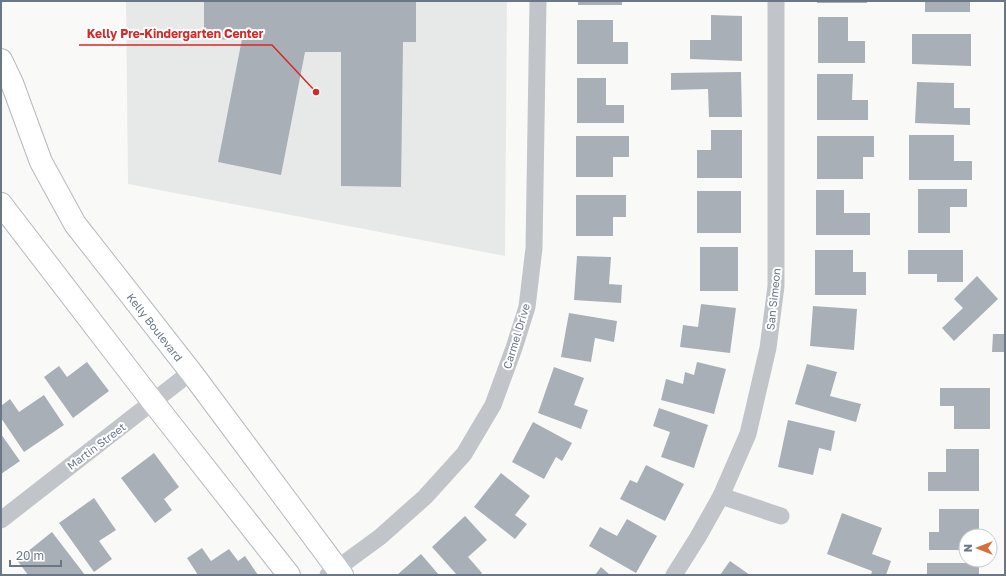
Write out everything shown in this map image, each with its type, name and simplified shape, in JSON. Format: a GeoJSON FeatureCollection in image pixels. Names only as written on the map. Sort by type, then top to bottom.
{"type":"FeatureCollection","features":[{"type":"Feature","properties":{"kind":"main road","name":"Kelly Boulevard"},"geometry":{"type":"LineString","coordinates":[[1,60],[12,83],[41,162],[75,224],[191,372],[335,573]]}},
{"type":"Feature","properties":{"kind":"main road"},"geometry":{"type":"LineString","coordinates":[[1,204],[153,402],[289,575]]}},
{"type":"Feature","properties":{"kind":"street","name":"Carmel Drive"},"geometry":{"type":"LineString","coordinates":[[335,573],[380,537],[425,497],[464,454],[493,405],[511,356],[527,307],[534,248],[538,1]]}},
{"type":"Feature","properties":{"kind":"street","name":"San Simeon"},"geometry":{"type":"LineString","coordinates":[[674,575],[698,537],[720,496],[748,434],[768,348],[776,286],[776,1]]}},
{"type":"Feature","properties":{"kind":"street","name":"Martin Street"},"geometry":{"type":"LineString","coordinates":[[1,520],[191,372]]}},
{"type":"Feature","properties":{"kind":"street"},"geometry":{"type":"LineString","coordinates":[[720,496],[781,516]]}},
{"type":"Feature","properties":{"kind":"shaded area"},"geometry":{"type":"Polygon","coordinates":[[[126,1],[507,1],[505,256],[128,184],[126,1]]]}},
{"type":"Feature","properties":{"kind":"building"},"geometry":{"type":"Polygon","coordinates":[[[204,1],[416,1],[416,42],[403,42],[401,187],[341,186],[341,52],[305,52],[281,175],[218,162],[242,39],[204,40],[204,1]]]}},
{"type":"Feature","properties":{"kind":"building"},"geometry":{"type":"Polygon","coordinates":[[[578,1],[622,1],[622,5],[578,5],[578,1]]]}},
{"type":"Feature","properties":{"kind":"building"},"geometry":{"type":"Polygon","coordinates":[[[817,1],[867,1],[867,3],[817,3],[817,1]]]}},
{"type":"Feature","properties":{"kind":"building"},"geometry":{"type":"Polygon","coordinates":[[[925,1],[970,1],[970,12],[925,12],[925,1]]]}},
{"type":"Feature","properties":{"kind":"building"},"geometry":{"type":"Polygon","coordinates":[[[711,15],[742,16],[742,61],[690,59],[690,40],[711,40],[711,15]]]}},
{"type":"Feature","properties":{"kind":"building"},"geometry":{"type":"Polygon","coordinates":[[[818,17],[848,17],[848,41],[865,41],[865,63],[818,63],[818,17]]]}},
{"type":"Feature","properties":{"kind":"building"},"geometry":{"type":"Polygon","coordinates":[[[577,20],[613,20],[613,42],[628,42],[628,64],[577,64],[577,20]]]}},
{"type":"Feature","properties":{"kind":"building"},"geometry":{"type":"Polygon","coordinates":[[[912,34],[971,34],[971,66],[912,64],[912,34]]]}},
{"type":"Feature","properties":{"kind":"building"},"geometry":{"type":"Polygon","coordinates":[[[741,72],[742,117],[709,117],[708,89],[671,90],[671,73],[741,72]]]}},
{"type":"Feature","properties":{"kind":"building"},"geometry":{"type":"Polygon","coordinates":[[[817,74],[853,74],[852,100],[868,100],[868,120],[817,120],[817,74]]]}},
{"type":"Feature","properties":{"kind":"building"},"geometry":{"type":"Polygon","coordinates":[[[577,78],[606,78],[606,105],[624,105],[624,123],[577,123],[577,78]]]}},
{"type":"Feature","properties":{"kind":"building"},"geometry":{"type":"Polygon","coordinates":[[[917,82],[954,83],[954,108],[970,108],[970,125],[915,123],[917,82]]]}},
{"type":"Feature","properties":{"kind":"building"},"geometry":{"type":"Polygon","coordinates":[[[711,130],[742,130],[742,178],[697,178],[697,150],[711,150],[711,130]]]}},
{"type":"Feature","properties":{"kind":"building"},"geometry":{"type":"Polygon","coordinates":[[[909,135],[954,135],[954,161],[972,161],[972,180],[909,180],[909,135]]]}},
{"type":"Feature","properties":{"kind":"building"},"geometry":{"type":"Polygon","coordinates":[[[576,136],[629,136],[629,157],[613,157],[613,177],[576,177],[576,136]]]}},
{"type":"Feature","properties":{"kind":"building"},"geometry":{"type":"Polygon","coordinates":[[[817,136],[874,136],[874,157],[863,157],[863,179],[817,179],[817,136]]]}},
{"type":"Feature","properties":{"kind":"building"},"geometry":{"type":"Polygon","coordinates":[[[918,189],[967,189],[967,207],[950,207],[950,233],[918,233],[918,189]]]}},
{"type":"Feature","properties":{"kind":"building"},"geometry":{"type":"Polygon","coordinates":[[[816,190],[844,190],[844,213],[870,213],[870,235],[816,235],[816,190]]]}},
{"type":"Feature","properties":{"kind":"building"},"geometry":{"type":"Polygon","coordinates":[[[697,191],[741,191],[741,233],[697,233],[697,191]]]}},
{"type":"Feature","properties":{"kind":"building"},"geometry":{"type":"Polygon","coordinates":[[[576,195],[626,195],[626,217],[613,217],[613,236],[576,236],[576,195]]]}},
{"type":"Feature","properties":{"kind":"building"},"geometry":{"type":"Polygon","coordinates":[[[700,247],[738,247],[738,291],[700,291],[700,247]]]}},
{"type":"Feature","properties":{"kind":"building"},"geometry":{"type":"Polygon","coordinates":[[[815,250],[853,250],[853,272],[866,272],[866,295],[815,295],[815,250]]]}},
{"type":"Feature","properties":{"kind":"building"},"geometry":{"type":"Polygon","coordinates":[[[908,250],[963,250],[963,282],[937,282],[937,274],[908,274],[908,250]]]}},
{"type":"Feature","properties":{"kind":"building"},"geometry":{"type":"Polygon","coordinates":[[[577,256],[611,257],[609,284],[622,285],[621,303],[574,300],[577,256]]]}},
{"type":"Feature","properties":{"kind":"building"},"geometry":{"type":"Polygon","coordinates":[[[977,276],[998,299],[954,341],[942,328],[963,308],[954,299],[977,276]]]}},
{"type":"Feature","properties":{"kind":"building"},"geometry":{"type":"Polygon","coordinates":[[[701,304],[736,308],[730,353],[680,347],[683,325],[698,327],[701,304]]]}},
{"type":"Feature","properties":{"kind":"building"},"geometry":{"type":"Polygon","coordinates":[[[813,306],[857,309],[854,350],[810,346],[813,306]]]}},
{"type":"Feature","properties":{"kind":"building"},"geometry":{"type":"Polygon","coordinates":[[[569,313],[617,321],[614,342],[595,338],[591,362],[561,357],[569,313]]]}},
{"type":"Feature","properties":{"kind":"building"},"geometry":{"type":"Polygon","coordinates":[[[993,334],[1005,334],[1005,352],[992,352],[993,334]]]}},
{"type":"Feature","properties":{"kind":"building"},"geometry":{"type":"Polygon","coordinates":[[[87,362],[109,391],[73,418],[44,377],[59,366],[67,377],[87,362]]]}},
{"type":"Feature","properties":{"kind":"building"},"geometry":{"type":"Polygon","coordinates":[[[697,362],[726,369],[714,414],[661,400],[666,379],[683,384],[685,372],[694,375],[697,362]]]}},
{"type":"Feature","properties":{"kind":"building"},"geometry":{"type":"Polygon","coordinates":[[[807,364],[837,372],[830,396],[861,404],[856,422],[795,404],[807,364]]]}},
{"type":"Feature","properties":{"kind":"building"},"geometry":{"type":"Polygon","coordinates":[[[554,367],[584,378],[574,405],[588,410],[581,429],[538,413],[554,367]]]}},
{"type":"Feature","properties":{"kind":"building"},"geometry":{"type":"Polygon","coordinates":[[[940,388],[990,388],[990,429],[954,429],[954,406],[940,406],[940,388]]]}},
{"type":"Feature","properties":{"kind":"building"},"geometry":{"type":"Polygon","coordinates":[[[44,395],[64,425],[24,452],[1,418],[1,406],[10,399],[19,412],[44,395]]]}},
{"type":"Feature","properties":{"kind":"building"},"geometry":{"type":"Polygon","coordinates":[[[659,408],[708,425],[694,468],[661,457],[670,432],[653,426],[659,408]]]}},
{"type":"Feature","properties":{"kind":"building"},"geometry":{"type":"Polygon","coordinates":[[[788,420],[835,431],[831,451],[819,448],[813,475],[778,467],[788,420]]]}},
{"type":"Feature","properties":{"kind":"building"},"geometry":{"type":"Polygon","coordinates":[[[533,422],[572,443],[562,461],[556,457],[544,479],[512,462],[533,422]]]}},
{"type":"Feature","properties":{"kind":"building"},"geometry":{"type":"Polygon","coordinates":[[[1,434],[20,461],[1,474],[1,434]]]}},
{"type":"Feature","properties":{"kind":"building"},"geometry":{"type":"Polygon","coordinates":[[[946,449],[979,449],[979,491],[928,491],[928,472],[946,472],[946,449]]]}},
{"type":"Feature","properties":{"kind":"building"},"geometry":{"type":"Polygon","coordinates":[[[154,453],[179,487],[164,499],[172,510],[155,523],[121,478],[154,453]]]}},
{"type":"Feature","properties":{"kind":"building"},"geometry":{"type":"Polygon","coordinates":[[[646,465],[684,484],[665,521],[620,499],[630,480],[637,483],[646,465]]]}},
{"type":"Feature","properties":{"kind":"building"},"geometry":{"type":"Polygon","coordinates":[[[501,473],[530,496],[515,515],[527,524],[515,539],[474,507],[501,473]]]}},
{"type":"Feature","properties":{"kind":"building"},"geometry":{"type":"Polygon","coordinates":[[[94,498],[116,530],[99,541],[112,559],[94,572],[59,523],[94,498]]]}},
{"type":"Feature","properties":{"kind":"building"},"geometry":{"type":"Polygon","coordinates":[[[939,509],[979,509],[979,528],[958,528],[958,550],[929,550],[929,532],[939,532],[939,509]]]}},
{"type":"Feature","properties":{"kind":"building"},"geometry":{"type":"Polygon","coordinates":[[[842,513],[882,528],[872,554],[891,561],[886,575],[871,575],[872,571],[827,554],[842,513]]]}},
{"type":"Feature","properties":{"kind":"building"},"geometry":{"type":"Polygon","coordinates":[[[465,516],[487,540],[468,557],[482,573],[480,575],[457,575],[432,547],[465,516]]]}},
{"type":"Feature","properties":{"kind":"building"},"geometry":{"type":"Polygon","coordinates":[[[627,519],[657,536],[636,573],[589,546],[600,527],[617,536],[627,519]]]}},
{"type":"Feature","properties":{"kind":"building"},"geometry":{"type":"Polygon","coordinates":[[[52,532],[85,575],[28,575],[17,560],[52,532]]]}},
{"type":"Feature","properties":{"kind":"building"},"geometry":{"type":"Polygon","coordinates":[[[202,548],[211,561],[229,549],[238,561],[245,556],[258,575],[198,575],[187,558],[202,548]]]}},
{"type":"Feature","properties":{"kind":"building"},"geometry":{"type":"Polygon","coordinates":[[[421,554],[439,575],[397,575],[421,554]]]}},
{"type":"Feature","properties":{"kind":"building"},"geometry":{"type":"Polygon","coordinates":[[[730,561],[750,575],[720,575],[730,561]]]}},
{"type":"Feature","properties":{"kind":"building"},"geometry":{"type":"Polygon","coordinates":[[[927,563],[958,563],[958,568],[979,568],[979,575],[927,575],[927,563]]]}},
{"type":"Feature","properties":{"kind":"building"},"geometry":{"type":"Polygon","coordinates":[[[601,567],[610,575],[595,575],[601,567]]]}},
{"type":"Feature","properties":{"kind":"place","name":"Kelly Pre-Kindergarten Center"},"geometry":{"type":"Point","coordinates":[316,92]}}]}
